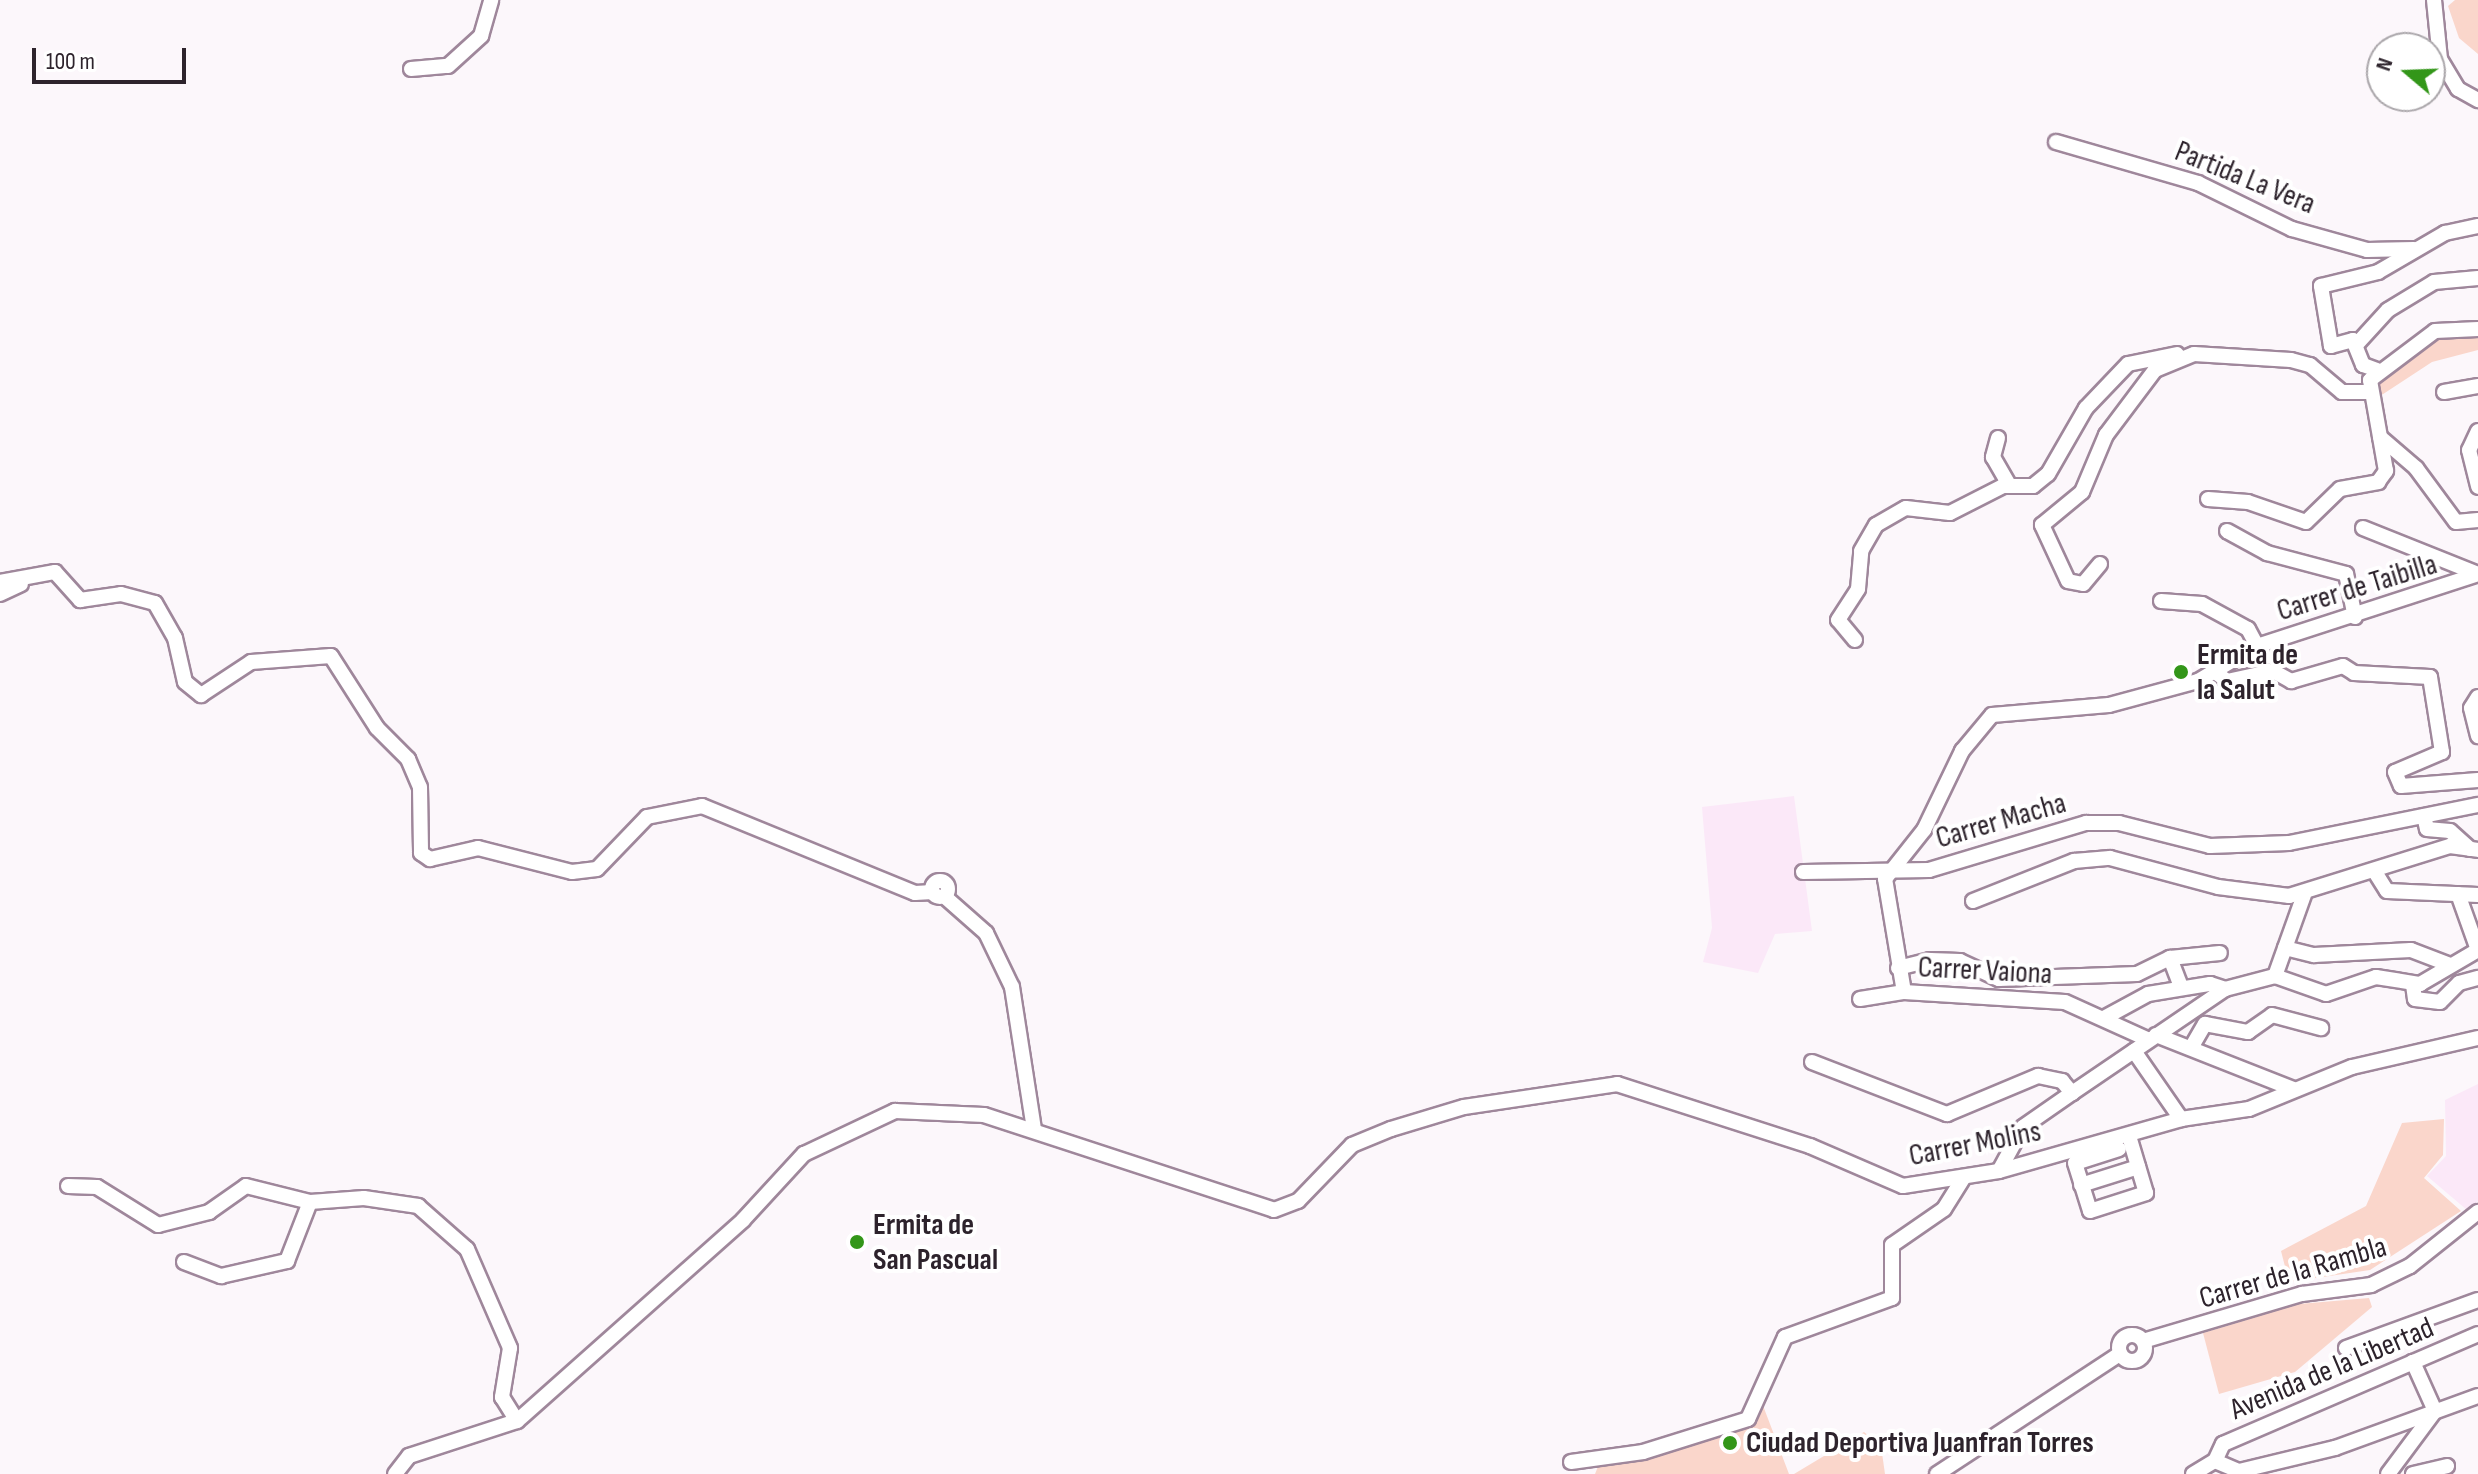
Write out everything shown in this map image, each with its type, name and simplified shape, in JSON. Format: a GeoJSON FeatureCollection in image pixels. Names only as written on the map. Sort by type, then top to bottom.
{"type":"FeatureCollection","features":[{"type":"Feature","properties":{"kind":"street"},"geometry":{"type":"LineString","coordinates":[[411,69],[448,66],[481,36],[491,0]]}},
{"type":"Feature","properties":{"kind":"street"},"geometry":{"type":"LineString","coordinates":[[2435,0],[2440,59],[2458,89],[2478,100]]}},
{"type":"Feature","properties":{"kind":"street","name":"Partida La Vera"},"geometry":{"type":"LineString","coordinates":[[2056,142],[2198,183],[2281,226],[2367,250],[2414,249]]}},
{"type":"Feature","properties":{"kind":"street"},"geometry":{"type":"LineString","coordinates":[[2478,226],[2414,249],[2378,272],[2321,286],[2331,346],[2356,345],[2388,310],[2434,282],[2478,278]]}},
{"type":"Feature","properties":{"kind":"street"},"geometry":{"type":"LineString","coordinates":[[2208,499],[2314,520],[2340,489],[2384,477],[2380,437],[2369,392],[2377,370],[2435,331],[2478,329]]}},
{"type":"Feature","properties":{"kind":"street"},"geometry":{"type":"LineString","coordinates":[[2356,345],[2363,365],[2377,370]]}},
{"type":"Feature","properties":{"kind":"street"},"geometry":{"type":"LineString","coordinates":[[1855,640],[1838,620],[1858,589],[1861,551],[1876,525],[1906,508],[1950,513],[2009,485],[2033,486],[2048,474],[2086,408],[2137,357],[2194,354],[2301,362],[2342,392],[2369,392]]}},
{"type":"Feature","properties":{"kind":"street"},"geometry":{"type":"LineString","coordinates":[[2100,564],[2083,584],[2068,581],[2042,525],[2082,492],[2106,435],[2143,379],[2194,354]]}},
{"type":"Feature","properties":{"kind":"street"},"geometry":{"type":"LineString","coordinates":[[2444,392],[2478,386]]}},
{"type":"Feature","properties":{"kind":"street"},"geometry":{"type":"LineString","coordinates":[[2478,431],[2469,450],[2478,487]]}},
{"type":"Feature","properties":{"kind":"street"},"geometry":{"type":"LineString","coordinates":[[2380,437],[2416,468],[2456,522],[2478,520]]}},
{"type":"Feature","properties":{"kind":"street"},"geometry":{"type":"LineString","coordinates":[[1998,438],[1993,457],[2009,485]]}},
{"type":"Feature","properties":{"kind":"street"},"geometry":{"type":"LineString","coordinates":[[2363,528],[2478,574]]}},
{"type":"Feature","properties":{"kind":"street"},"geometry":{"type":"LineString","coordinates":[[2227,531],[2267,553],[2346,574],[2355,617]]}},
{"type":"Feature","properties":{"kind":"street"},"geometry":{"type":"LineString","coordinates":[[0,594],[25,581],[55,572],[80,600],[121,594],[155,603],[175,638],[185,682],[201,695],[251,662],[331,656],[377,728],[408,759],[420,787],[421,853],[430,859],[478,848],[572,872],[597,869],[647,817],[702,806],[915,893],[938,894],[986,933],[1012,987],[1034,1129]]}},
{"type":"Feature","properties":{"kind":"street"},"geometry":{"type":"LineString","coordinates":[[2459,584],[2478,574]]}},
{"type":"Feature","properties":{"kind":"street"},"geometry":{"type":"LineString","coordinates":[[0,582],[25,581]]}},
{"type":"Feature","properties":{"kind":"street"},"geometry":{"type":"LineString","coordinates":[[2459,584],[2478,583]]}},
{"type":"Feature","properties":{"kind":"street","name":"Carrer de Taibilla"},"geometry":{"type":"LineString","coordinates":[[1892,871],[1992,715],[2109,705],[2214,671],[2257,646],[2459,584]]}},
{"type":"Feature","properties":{"kind":"street"},"geometry":{"type":"LineString","coordinates":[[2161,601],[2202,604],[2248,629],[2257,646]]}},
{"type":"Feature","properties":{"kind":"street"},"geometry":{"type":"LineString","coordinates":[[2214,671],[2227,681],[2273,671],[2291,681],[2343,666],[2354,673],[2430,677],[2442,752],[2395,772],[2401,786],[2478,780]]}},
{"type":"Feature","properties":{"kind":"street"},"geometry":{"type":"LineString","coordinates":[[2478,697],[2471,708],[2478,736]]}},
{"type":"Feature","properties":{"kind":"street","name":"Carrer Macha"},"geometry":{"type":"LineString","coordinates":[[1803,872],[1892,871],[1961,863],[2086,823],[2119,823],[2210,846],[2289,843],[2478,805]]}},
{"type":"Feature","properties":{"kind":"street"},"geometry":{"type":"LineString","coordinates":[[2424,816],[2427,829],[2450,831],[2474,850]]}},
{"type":"Feature","properties":{"kind":"street"},"geometry":{"type":"LineString","coordinates":[[2275,976],[2304,895],[2316,885],[2375,872],[2450,846],[2474,850]]}},
{"type":"Feature","properties":{"kind":"street","name":"Carrer Macha"},"geometry":{"type":"LineString","coordinates":[[1973,901],[2030,873],[2110,858],[2218,887],[2304,895]]}},
{"type":"Feature","properties":{"kind":"street"},"geometry":{"type":"LineString","coordinates":[[1892,871],[1883,890],[1904,992]]}},
{"type":"Feature","properties":{"kind":"street"},"geometry":{"type":"LineString","coordinates":[[2375,872],[2387,891],[2478,895]]}},
{"type":"Feature","properties":{"kind":"street"},"geometry":{"type":"LineString","coordinates":[[2104,1018],[2148,994],[2181,987],[2225,989],[2275,976],[2326,994],[2376,977],[2413,985],[2478,950],[2458,894]]}},
{"type":"Feature","properties":{"kind":"street"},"geometry":{"type":"LineString","coordinates":[[2285,948],[2314,955],[2411,950],[2450,965]]}},
{"type":"Feature","properties":{"kind":"street","name":"Carrer Vaiona"},"geometry":{"type":"LineString","coordinates":[[1898,968],[1930,960],[1960,961],[1999,979],[2137,974],[2170,958],[2220,953]]}},
{"type":"Feature","properties":{"kind":"street"},"geometry":{"type":"LineString","coordinates":[[2170,958],[2181,987]]}},
{"type":"Feature","properties":{"kind":"street"},"geometry":{"type":"LineString","coordinates":[[2413,985],[2415,999],[2440,1002],[2459,983],[2478,978]]}},
{"type":"Feature","properties":{"kind":"street"},"geometry":{"type":"LineString","coordinates":[[1999,1171],[2023,1127],[2225,989]]}},
{"type":"Feature","properties":{"kind":"street","name":"Carrer Vaiona"},"geometry":{"type":"LineString","coordinates":[[1860,999],[1904,992],[2065,1002],[2153,1037],[2264,1074],[2293,1089]]}},
{"type":"Feature","properties":{"kind":"street"},"geometry":{"type":"LineString","coordinates":[[2191,1048],[2205,1024],[2248,1032],[2272,1015],[2321,1028]]}},
{"type":"Feature","properties":{"kind":"street","name":"Carrer Molins"},"geometry":{"type":"LineString","coordinates":[[517,1421],[743,1220],[804,1154],[895,1111],[984,1115],[1274,1210],[1298,1201],[1352,1145],[1391,1129],[1464,1107],[1617,1084],[1810,1146],[1903,1186],[1999,1171],[2181,1119],[2265,1101],[2293,1089],[2478,1038]]}},
{"type":"Feature","properties":{"kind":"street"},"geometry":{"type":"LineString","coordinates":[[2134,1051],[2181,1119]]}},
{"type":"Feature","properties":{"kind":"street"},"geometry":{"type":"LineString","coordinates":[[1812,1062],[1947,1114],[2038,1076],[2062,1081],[2072,1093]]}},
{"type":"Feature","properties":{"kind":"street"},"geometry":{"type":"LineString","coordinates":[[2264,1074],[2265,1101]]}},
{"type":"Feature","properties":{"kind":"street"},"geometry":{"type":"LineString","coordinates":[[2119,1149],[2076,1162],[2091,1211],[2146,1193],[2129,1136]]}},
{"type":"Feature","properties":{"kind":"street"},"geometry":{"type":"LineString","coordinates":[[2081,1185],[2138,1167]]}},
{"type":"Feature","properties":{"kind":"street"},"geometry":{"type":"LineString","coordinates":[[1571,1462],[1596,1466],[1748,1419],[1785,1337],[1892,1298],[1892,1245],[1944,1209],[1963,1178]]}},
{"type":"Feature","properties":{"kind":"street"},"geometry":{"type":"LineString","coordinates":[[68,1186],[97,1187],[158,1225],[209,1212],[246,1186],[310,1202],[406,1200],[467,1249],[510,1348],[502,1397],[517,1421],[409,1456],[395,1474]]}},
{"type":"Feature","properties":{"kind":"street"},"geometry":{"type":"LineString","coordinates":[[184,1262],[221,1276],[287,1261],[310,1202]]}},
{"type":"Feature","properties":{"kind":"street","name":"Carrer de la Rambla"},"geometry":{"type":"LineString","coordinates":[[2146,1345],[2293,1296],[2391,1277],[2478,1212]]}},
{"type":"Feature","properties":{"kind":"street"},"geometry":{"type":"LineString","coordinates":[[2346,1348],[2478,1300]]}},
{"type":"Feature","properties":{"kind":"street","name":"Avenida de la Libertad"},"geometry":{"type":"LineString","coordinates":[[2194,1473],[2215,1461],[2223,1444],[2478,1334]]}},
{"type":"Feature","properties":{"kind":"street"},"geometry":{"type":"LineString","coordinates":[[1937,1474],[2120,1354],[2127,1336],[2146,1345],[2135,1361],[2120,1354]]}},
{"type":"Feature","properties":{"kind":"street"},"geometry":{"type":"LineString","coordinates":[[2413,1362],[2435,1411]]}},
{"type":"Feature","properties":{"kind":"street"},"geometry":{"type":"LineString","coordinates":[[2215,1461],[2239,1471],[2335,1448],[2478,1396]]}},
{"type":"Feature","properties":{"kind":"street"},"geometry":{"type":"LineString","coordinates":[[2388,1474],[2435,1411]]}},
{"type":"Feature","properties":{"kind":"street"},"geometry":{"type":"LineString","coordinates":[[2413,1474],[2447,1466]]}},
{"type":"Feature","properties":{"kind":"shaded area"},"geometry":{"type":"Polygon","coordinates":[[[2455,0],[2478,0],[2478,54],[2459,38],[2448,6],[2455,0]]]}},
{"type":"Feature","properties":{"kind":"shaded area"},"geometry":{"type":"Polygon","coordinates":[[[2478,329],[2478,350],[2432,362],[2371,402],[2370,380],[2435,331],[2478,329]]]}},
{"type":"Feature","properties":{"kind":"shaded area"},"geometry":{"type":"Polygon","coordinates":[[[1794,796],[1812,931],[1775,934],[1758,973],[1703,962],[1712,928],[1702,807],[1794,796]]]}},
{"type":"Feature","properties":{"kind":"shaded area"},"geometry":{"type":"Polygon","coordinates":[[[2478,1084],[2478,1201],[2467,1210],[2427,1176],[2446,1156],[2445,1100],[2478,1084]]]}},
{"type":"Feature","properties":{"kind":"shaded area"},"geometry":{"type":"Polygon","coordinates":[[[2444,1119],[2443,1155],[2424,1178],[2461,1211],[2370,1270],[2289,1282],[2281,1251],[2366,1206],[2402,1123],[2444,1119]]]}},
{"type":"Feature","properties":{"kind":"shaded area"},"geometry":{"type":"Polygon","coordinates":[[[2369,1298],[2372,1307],[2295,1372],[2219,1394],[2203,1333],[2299,1304],[2369,1298]]]}},
{"type":"Feature","properties":{"kind":"shaded area","name":"Ciudad Deportiva Juanfran Torres"},"geometry":{"type":"Polygon","coordinates":[[[1762,1403],[1789,1474],[1595,1474],[1599,1464],[1709,1438],[1762,1403]]]}},
{"type":"Feature","properties":{"kind":"shaded area","name":"Ciudad Deportiva Juanfran Torres"},"geometry":{"type":"Polygon","coordinates":[[[1864,1432],[1881,1446],[1885,1474],[1794,1474],[1864,1432]]]}},
{"type":"Feature","properties":{"kind":"place","name":"Ermita de la Salut"},"geometry":{"type":"Point","coordinates":[2181,672]}},
{"type":"Feature","properties":{"kind":"place","name":"Ermita de San Pascual"},"geometry":{"type":"Point","coordinates":[857,1242]}},
{"type":"Feature","properties":{"kind":"place","name":"Ciudad Deportiva Juanfran Torres"},"geometry":{"type":"Point","coordinates":[1730,1443]}}]}
